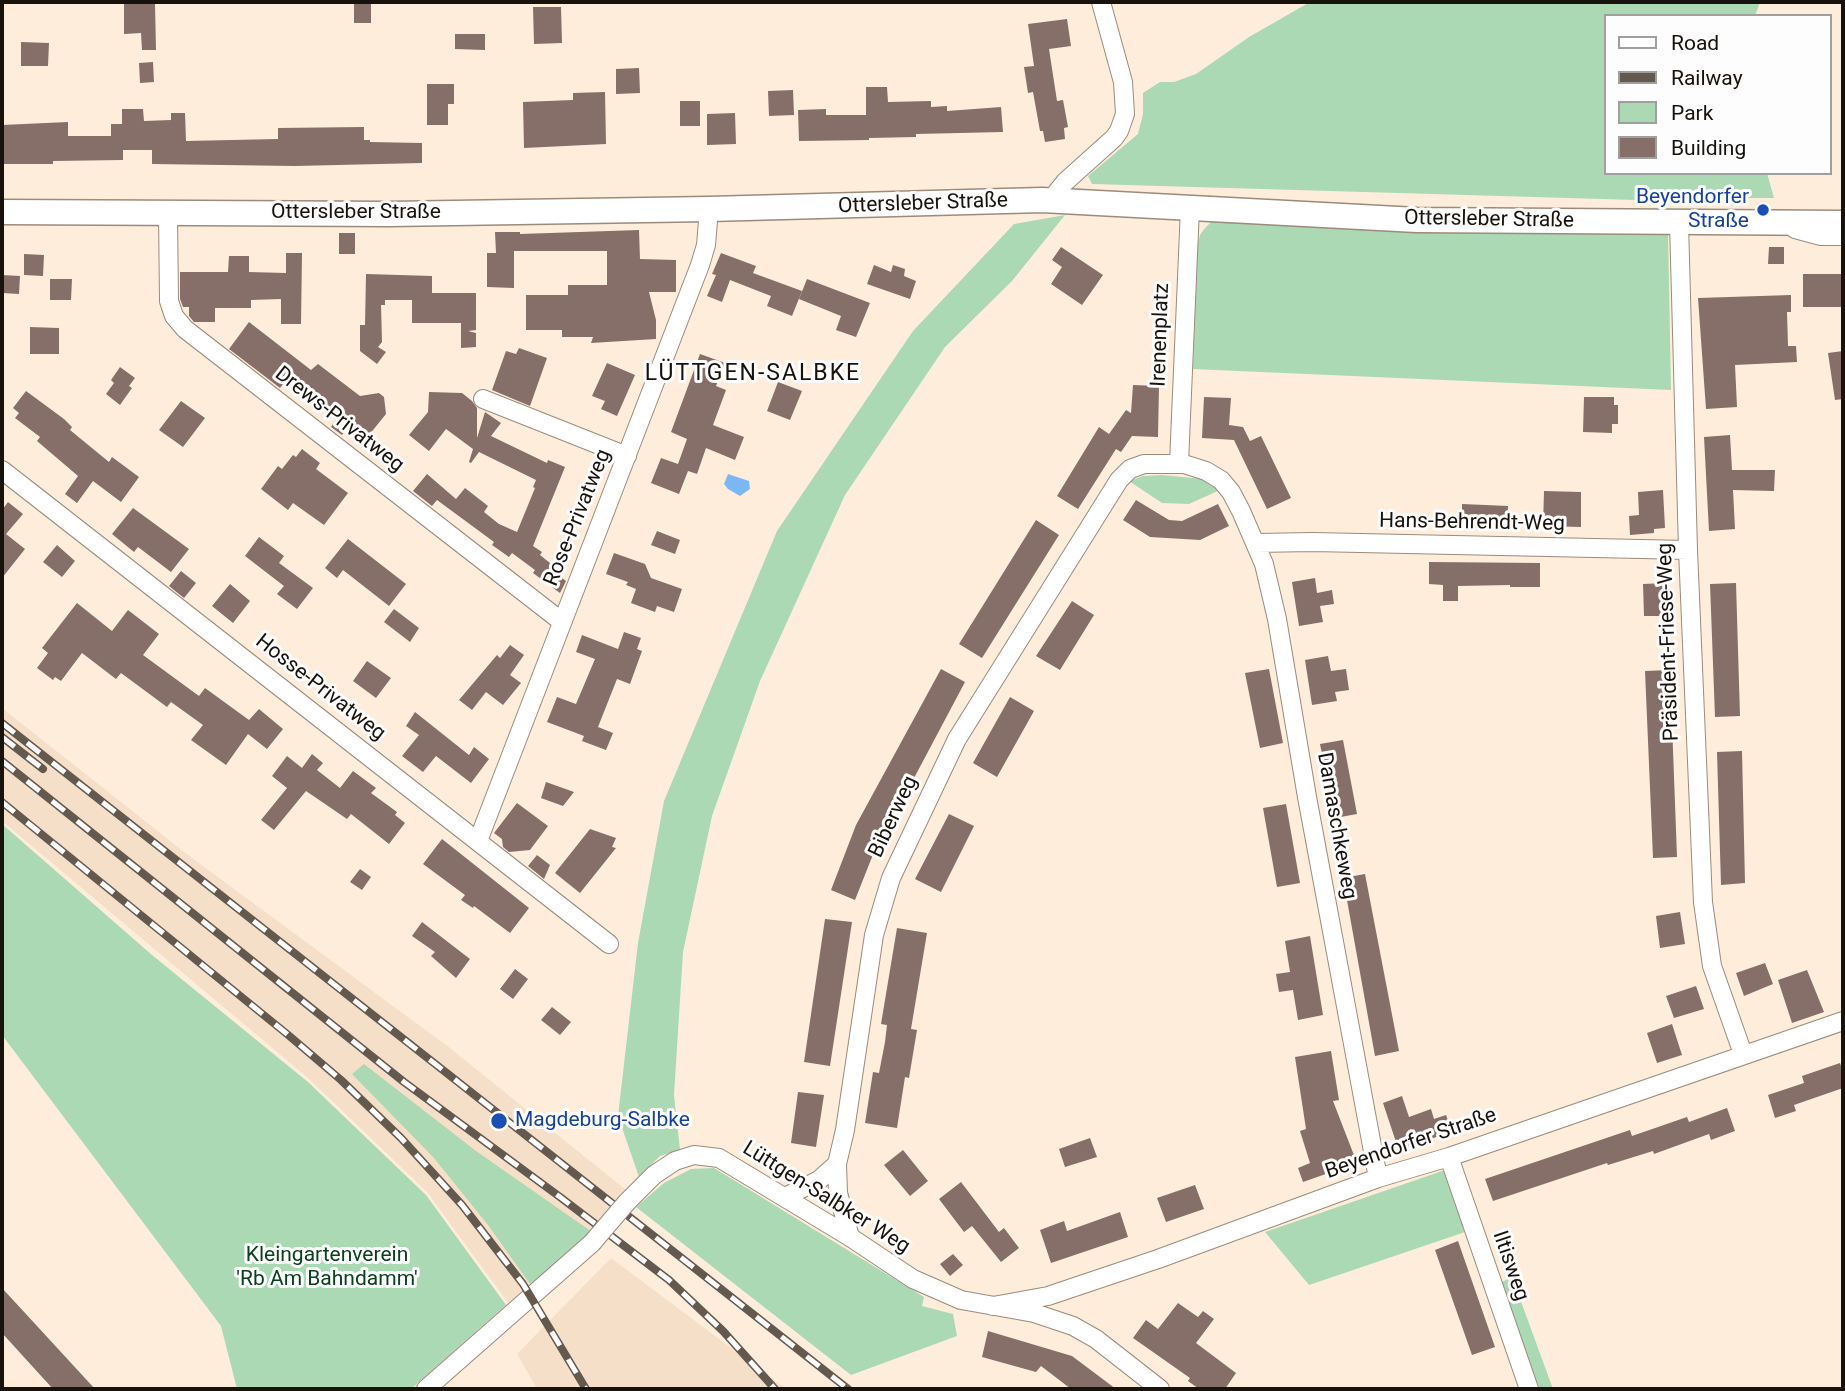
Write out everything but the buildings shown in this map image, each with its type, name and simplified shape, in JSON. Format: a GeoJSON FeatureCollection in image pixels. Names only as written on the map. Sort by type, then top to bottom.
{"type":"FeatureCollection","features":[{"type":"Feature","properties":{"kind":"main road","name":"Ottersleber Straße"},"geometry":{"type":"LineString","coordinates":[[2,212],[390,214],[1055,201],[1417,220],[1843,223]]}},
{"type":"Feature","properties":{"kind":"street"},"geometry":{"type":"LineString","coordinates":[[1055,201],[1057,192],[1065,182],[1114,138],[1125,114],[1123,82],[1101,2]]}},
{"type":"Feature","properties":{"kind":"street","name":"Irenenplatz"},"geometry":{"type":"LineString","coordinates":[[1179,463],[1190,208]]}},
{"type":"Feature","properties":{"kind":"street","name":"Rose-Privatweg"},"geometry":{"type":"LineString","coordinates":[[478,841],[705,249],[709,209]]}},
{"type":"Feature","properties":{"kind":"street"},"geometry":{"type":"LineString","coordinates":[[1737,223],[1781,211],[1824,211],[1843,217]]}},
{"type":"Feature","properties":{"kind":"street","name":"Drews-Privatweg"},"geometry":{"type":"LineString","coordinates":[[168,213],[168,293],[172,312],[179,323],[561,621]]}},
{"type":"Feature","properties":{"kind":"street","name":"Präsident-Friese-Weg"},"geometry":{"type":"LineString","coordinates":[[1679,223],[1688,550],[1704,918],[1712,966],[1744,1054]]}},
{"type":"Feature","properties":{"kind":"street"},"geometry":{"type":"LineString","coordinates":[[1774,223],[1821,236],[1843,236]]}},
{"type":"Feature","properties":{"kind":"street"},"geometry":{"type":"LineString","coordinates":[[483,399],[627,456]]}},
{"type":"Feature","properties":{"kind":"street","name":"Damaschkeweg"},"geometry":{"type":"LineString","coordinates":[[1179,463],[1206,471],[1228,488],[1256,543],[1266,573],[1277,619],[1307,797],[1378,1178]]}},
{"type":"Feature","properties":{"kind":"street","name":"Biberweg"},"geometry":{"type":"LineString","coordinates":[[850,1237],[838,1193],[837,1164],[845,1130],[874,935],[891,878],[957,739],[1119,480],[1130,469],[1144,464],[1179,463]]}},
{"type":"Feature","properties":{"kind":"street","name":"Hosse-Privatweg"},"geometry":{"type":"LineString","coordinates":[[2,470],[609,944]]}},
{"type":"Feature","properties":{"kind":"street","name":"Hans-Behrendt-Weg"},"geometry":{"type":"LineString","coordinates":[[1256,543],[1688,550]]}},
{"type":"Feature","properties":{"kind":"street","name":"Beyendorfer Straße"},"geometry":{"type":"LineString","coordinates":[[993,1306],[1048,1296],[1158,1259],[1378,1178],[1449,1157],[1843,1021]]}},
{"type":"Feature","properties":{"kind":"street","name":"Lüttgen-Salbker Weg"},"geometry":{"type":"LineString","coordinates":[[426,1389],[593,1243],[627,1202],[661,1169],[680,1158],[699,1155],[719,1158],[729,1163],[924,1285],[961,1300],[1034,1313],[1073,1326],[1096,1339],[1160,1389]]}},
{"type":"Feature","properties":{"kind":"street","name":"Iltisweg"},"geometry":{"type":"LineString","coordinates":[[1449,1157],[1529,1389]]}},
{"type":"Feature","properties":{"kind":"street"},"geometry":{"type":"LineString","coordinates":[[785,1197],[819,1180],[837,1164]]}},
{"type":"Feature","properties":{"kind":"shaded area"},"geometry":{"type":"Polygon","coordinates":[[[2,708],[188,855],[450,1048],[626,1190],[594,1229],[509,1304],[427,1192],[308,1078],[2,821],[2,708]]]}},
{"type":"Feature","properties":{"kind":"shaded area"},"geometry":{"type":"Polygon","coordinates":[[[611,1258],[786,1389],[537,1389],[517,1354],[611,1258]]]}},
{"type":"Feature","properties":{"kind":"green space"},"geometry":{"type":"Polygon","coordinates":[[[1310,2],[1760,2],[1756,14],[1604,14],[1604,175],[1768,175],[1774,198],[1664,198],[1650,194],[1636,200],[1092,184],[1088,176],[1138,134],[1143,114],[1143,93],[1160,82],[1174,82],[1196,74],[1249,37],[1310,2]]]}},
{"type":"Feature","properties":{"kind":"green space"},"geometry":{"type":"Polygon","coordinates":[[[1065,215],[1012,281],[945,347],[845,495],[760,681],[712,816],[683,952],[674,1095],[680,1150],[660,1156],[639,1177],[618,1116],[638,943],[664,801],[777,531],[913,331],[1014,224],[1065,215]]]}},
{"type":"Feature","properties":{"kind":"green space"},"geometry":{"type":"Polygon","coordinates":[[[1220,219],[1668,232],[1671,390],[1193,369],[1197,248],[1205,228],[1220,219]]]}},
{"type":"Feature","properties":{"kind":"green space"},"geometry":{"type":"Polygon","coordinates":[[[1143,476],[1203,479],[1220,490],[1189,504],[1162,503],[1129,481],[1143,476]]]}},
{"type":"Feature","properties":{"kind":"green space","name":"Kleingartenverein 'Rb Am Bahndamm'"},"geometry":{"type":"Polygon","coordinates":[[[2,824],[152,955],[308,1082],[426,1195],[506,1305],[411,1389],[237,1389],[221,1326],[2,1035],[2,824]]]}},
{"type":"Feature","properties":{"kind":"green space"},"geometry":{"type":"Polygon","coordinates":[[[364,1064],[476,1151],[592,1232],[565,1259],[530,1284],[488,1225],[434,1158],[352,1074],[364,1064]]]}},
{"type":"Feature","properties":{"kind":"green space"},"geometry":{"type":"Polygon","coordinates":[[[714,1168],[924,1297],[922,1306],[953,1314],[957,1336],[851,1375],[636,1207],[664,1183],[691,1169],[714,1168]]]}},
{"type":"Feature","properties":{"kind":"green space"},"geometry":{"type":"Polygon","coordinates":[[[1448,1169],[1468,1231],[1309,1285],[1265,1232],[1448,1169]]]}},
{"type":"Feature","properties":{"kind":"green space"},"geometry":{"type":"Polygon","coordinates":[[[1512,1277],[1553,1389],[1537,1389],[1500,1283],[1512,1277]]]}},
{"type":"Feature","properties":{"kind":"water"},"geometry":{"type":"Polygon","coordinates":[[[728,474],[749,481],[750,489],[740,496],[728,489],[724,484],[728,474]]]}},
{"type":"Feature","properties":{"kind":"railway"},"geometry":{"type":"LineString","coordinates":[[2,723],[848,1389]]}},
{"type":"Feature","properties":{"kind":"railway"},"geometry":{"type":"LineString","coordinates":[[2,737],[43,769]]}},
{"type":"Feature","properties":{"kind":"railway"},"geometry":{"type":"LineString","coordinates":[[2,761],[404,1082],[669,1280],[723,1331],[775,1389]]}},
{"type":"Feature","properties":{"kind":"railway"},"geometry":{"type":"LineString","coordinates":[[2,802],[287,1034],[341,1080],[401,1138],[462,1205],[523,1284],[586,1389]]}},
{"type":"Feature","properties":{"kind":"place","name":"Beyendorfer Straße"},"geometry":{"type":"Point","coordinates":[1763,210]}},
{"type":"Feature","properties":{"kind":"place","name":"Magdeburg-Salbke"},"geometry":{"type":"Point","coordinates":[499,1121]}},
{"type":"Feature","properties":{"kind":"district","name":"LÜTTGEN-SALBKE"},"geometry":{"type":"Point","coordinates":[753,374]}}]}
